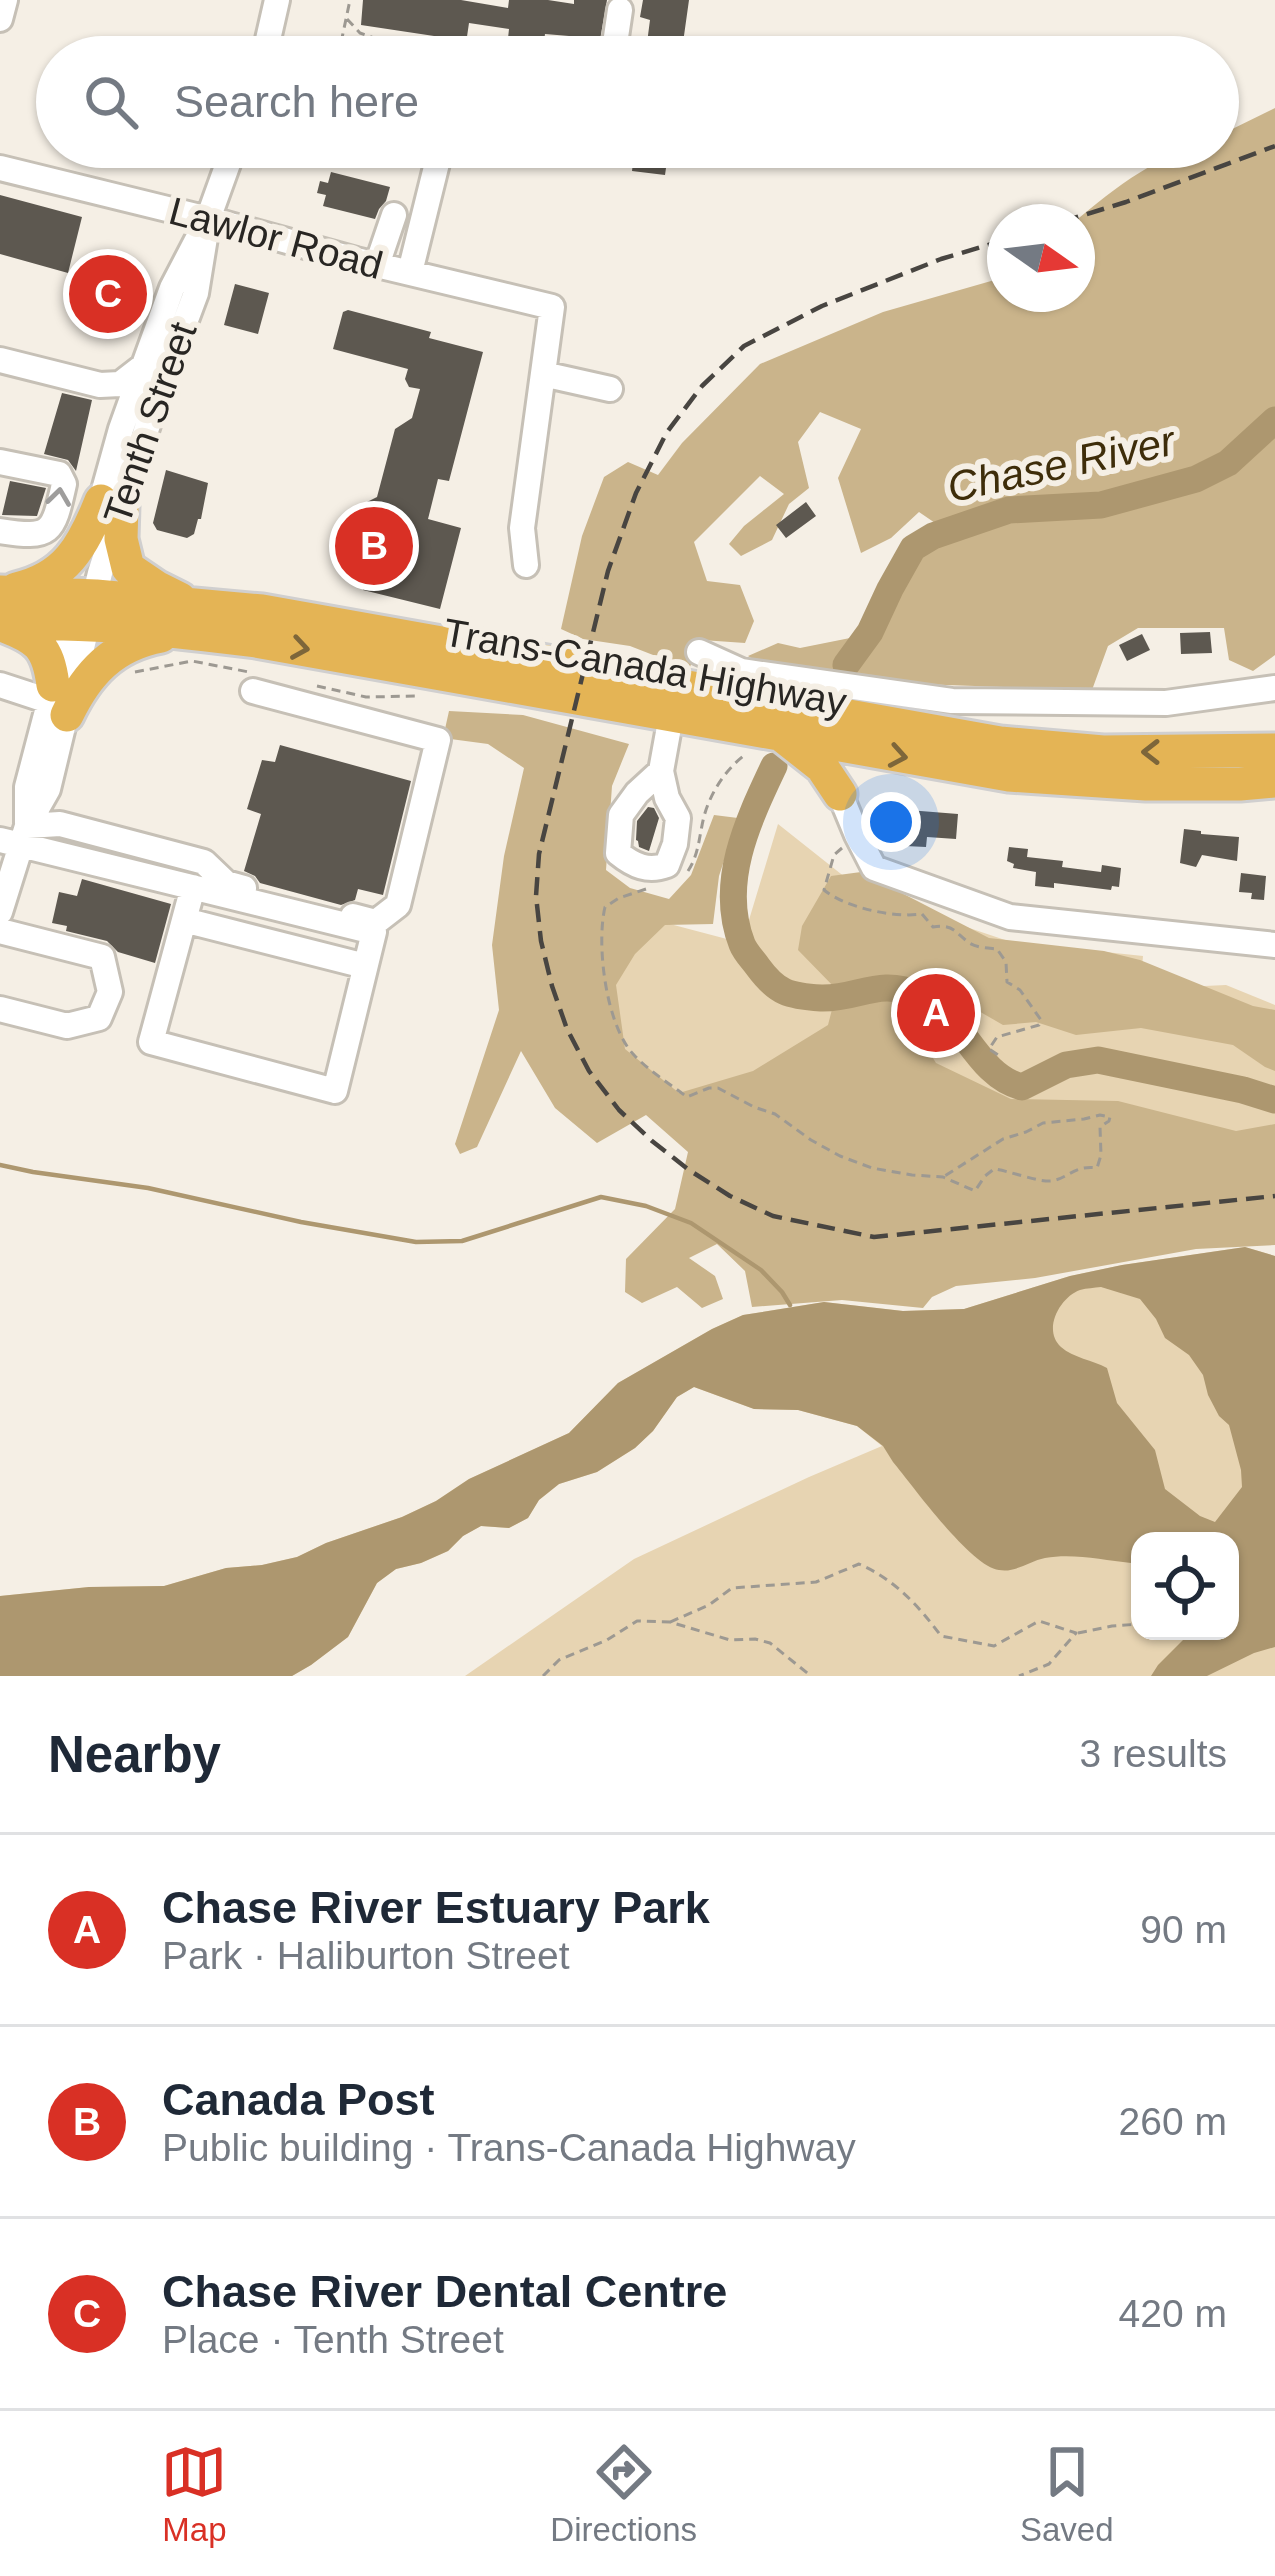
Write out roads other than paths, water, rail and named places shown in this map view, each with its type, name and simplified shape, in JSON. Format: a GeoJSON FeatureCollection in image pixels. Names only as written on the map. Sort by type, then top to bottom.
{"type":"FeatureCollection","features":[{"type":"Feature","properties":{"kind":"highway"},"geometry":{"type":"LineString","coordinates":[[112,503],[128,568],[186,617],[108,658],[82,684],[56,700],[50,660],[1,608],[66,565],[112,503]]}},
{"type":"Feature","properties":{"kind":"highway","name":"Trans-Canada Highway"},"geometry":{"type":"LineString","coordinates":[[1,608],[347,625],[1000,743],[1103,752],[1273,757]]}},
{"type":"Feature","properties":{"kind":"highway","name":"Trans-Canada Highway"},"geometry":{"type":"LineString","coordinates":[[186,617],[341,654],[1009,775],[1146,784],[1240,784],[1273,757]]}},
{"type":"Feature","properties":{"kind":"highway"},"geometry":{"type":"LineString","coordinates":[[783,735],[822,767],[840,794]]}},
{"type":"Feature","properties":{"kind":"highway"},"geometry":{"type":"LineString","coordinates":[[1240,784],[1275,794]]}},
{"type":"Feature","properties":{"kind":"street"},"geometry":{"type":"LineString","coordinates":[[0,19],[5,0]]}},
{"type":"Feature","properties":{"kind":"street"},"geometry":{"type":"LineString","coordinates":[[269,36],[277,0]]}},
{"type":"Feature","properties":{"kind":"street"},"geometry":{"type":"LineString","coordinates":[[616,36],[620,10]]}},
{"type":"Feature","properties":{"kind":"street","name":"Lawlor Road"},"geometry":{"type":"LineString","coordinates":[[0,168],[553,307],[543,374]]}},
{"type":"Feature","properties":{"kind":"street","name":"Tenth Street"},"geometry":{"type":"LineString","coordinates":[[112,503],[121,429],[172,288],[208,219],[226,168]]}},
{"type":"Feature","properties":{"kind":"street"},"geometry":{"type":"LineString","coordinates":[[410,272],[436,168]]}},
{"type":"Feature","properties":{"kind":"street"},"geometry":{"type":"LineString","coordinates":[[377,265],[394,215]]}},
{"type":"Feature","properties":{"kind":"street","name":"Tenth Street"},"geometry":{"type":"LineString","coordinates":[[0,912],[16,837],[48,789],[56,700],[99,534],[196,293],[208,219]]}},
{"type":"Feature","properties":{"kind":"street"},"geometry":{"type":"LineString","coordinates":[[0,360],[100,385],[120,384],[144,365]]}},
{"type":"Feature","properties":{"kind":"street"},"geometry":{"type":"LineString","coordinates":[[526,566],[522,528],[543,374],[610,389]]}},
{"type":"Feature","properties":{"kind":"street"},"geometry":{"type":"LineString","coordinates":[[100,385],[121,429]]}},
{"type":"Feature","properties":{"kind":"street"},"geometry":{"type":"LineString","coordinates":[[0,462],[59,474],[64,484],[57,516],[49,528],[31,536],[0,531]]}},
{"type":"Feature","properties":{"kind":"street"},"geometry":{"type":"LineString","coordinates":[[698,652],[740,671],[952,701],[1166,703],[1275,688]]}},
{"type":"Feature","properties":{"kind":"street"},"geometry":{"type":"LineString","coordinates":[[0,685],[56,700]]}},
{"type":"Feature","properties":{"kind":"street"},"geometry":{"type":"LineString","coordinates":[[16,837],[60,824],[204,862],[226,884],[376,922],[398,904],[439,740],[253,691]]}},
{"type":"Feature","properties":{"kind":"street"},"geometry":{"type":"LineString","coordinates":[[661,771],[671,716]]}},
{"type":"Feature","properties":{"kind":"street"},"geometry":{"type":"LineString","coordinates":[[840,794],[874,868],[1010,917],[1275,945]]}},
{"type":"Feature","properties":{"kind":"street"},"geometry":{"type":"LineString","coordinates":[[16,837],[374,932],[334,1090],[151,1042],[193,887]]}},
{"type":"Feature","properties":{"kind":"street"},"geometry":{"type":"LineString","coordinates":[[184,920],[365,966]]}},
{"type":"Feature","properties":{"kind":"street"},"geometry":{"type":"LineString","coordinates":[[0,931],[101,957],[110,992],[99,1018],[67,1026],[0,1009]]}},
{"type":"Feature","properties":{"kind":"waterway","name":"Chase River"},"geometry":{"type":"LineString","coordinates":[[846,665],[870,632],[913,548],[933,536],[1009,510],[1101,505],[1196,479],[1228,463],[1275,420]]}},
{"type":"Feature","properties":{"kind":"waterway","name":"Chase River"},"geometry":{"type":"LineString","coordinates":[[774,766],[746,830],[733,898],[743,947],[778,988],[821,998],[880,988],[920,995],[947,1016],[992,1070],[1022,1087],[1066,1065],[1098,1060],[1275,1100]]}},
{"type":"Feature","properties":{"kind":"waterway"},"geometry":{"type":"LineString","coordinates":[[0,1165],[148,1188],[416,1242],[462,1241],[601,1197],[646,1206],[691,1223],[761,1270],[790,1305]]}},
{"type":"Feature","properties":{"kind":"railway"},"geometry":{"type":"LineString","coordinates":[[1239,160],[1275,146]]}},
{"type":"Feature","properties":{"kind":"railway"},"geometry":{"type":"LineString","coordinates":[[1095,212],[1216,168]]}},
{"type":"Feature","properties":{"kind":"railway"},"geometry":{"type":"LineString","coordinates":[[987,245],[822,306],[744,346],[702,386],[667,432],[636,493],[608,571],[539,854],[536,896],[552,986],[589,1071],[619,1110],[689,1170],[773,1216],[874,1237],[1275,1196]]}},
{"type":"Feature","properties":{"kind":"place","name":"Chase River Dental Centre"},"geometry":{"type":"Point","coordinates":[108,294]}},
{"type":"Feature","properties":{"kind":"place","name":"Canada Post"},"geometry":{"type":"Point","coordinates":[374,546]}},
{"type":"Feature","properties":{"kind":"place","name":"Chase River Estuary Park"},"geometry":{"type":"Point","coordinates":[936,1013]}}]}
